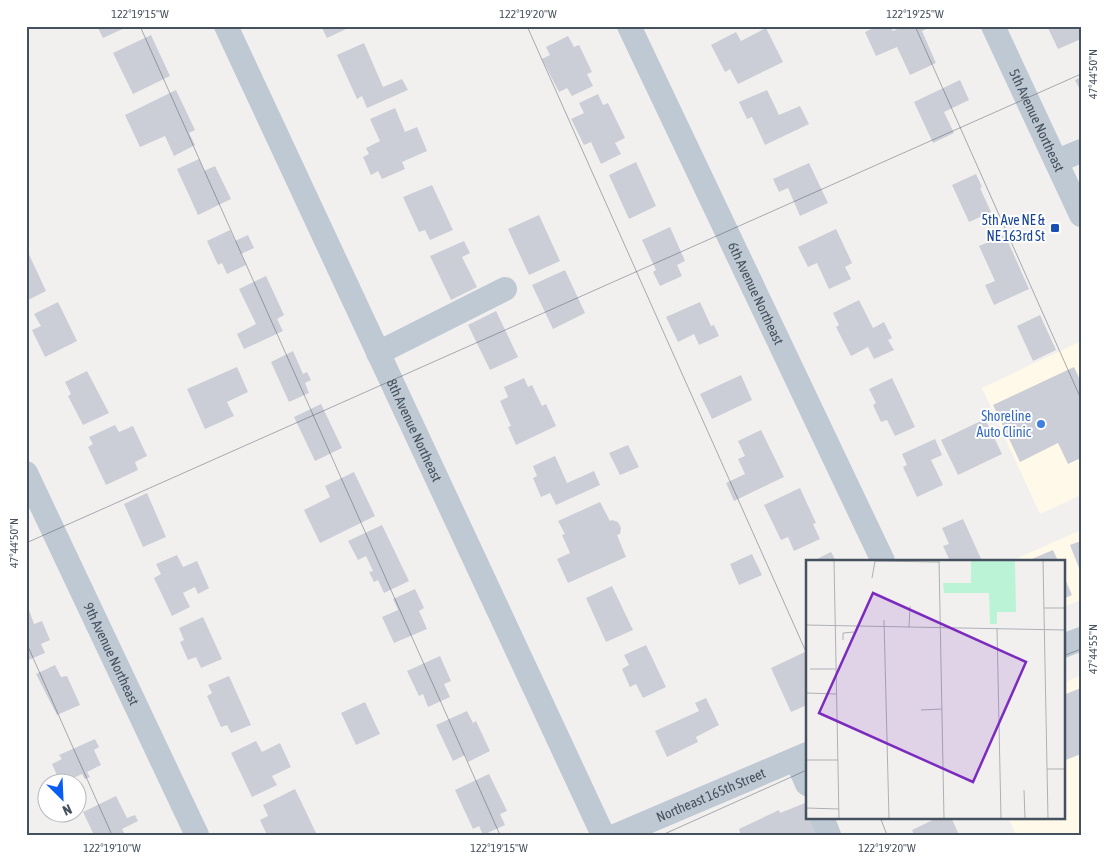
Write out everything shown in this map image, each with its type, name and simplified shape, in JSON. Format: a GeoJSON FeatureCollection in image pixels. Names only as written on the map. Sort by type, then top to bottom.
{"type":"FeatureCollection","features":[{"type":"Feature","properties":{"kind":"street","name":"8th Avenue Northeast"},"geometry":{"type":"LineString","coordinates":[[226,26],[603,835]]}},
{"type":"Feature","properties":{"kind":"street","name":"6th Avenue Northeast"},"geometry":{"type":"LineString","coordinates":[[629,26],[883,560]]}},
{"type":"Feature","properties":{"kind":"street","name":"5th Avenue Northeast"},"geometry":{"type":"LineString","coordinates":[[993,26],[1081,215]]}},
{"type":"Feature","properties":{"kind":"street"},"geometry":{"type":"LineString","coordinates":[[1056,161],[1081,151]]}},
{"type":"Feature","properties":{"kind":"street"},"geometry":{"type":"LineString","coordinates":[[378,352],[505,289]]}},
{"type":"Feature","properties":{"kind":"street","name":"9th Avenue Northeast"},"geometry":{"type":"LineString","coordinates":[[26,473],[197,835]]}},
{"type":"Feature","properties":{"kind":"street"},"geometry":{"type":"LineString","coordinates":[[1064,646],[1081,639]]}},
{"type":"Feature","properties":{"kind":"street"},"geometry":{"type":"LineString","coordinates":[[802,757],[806,779]]}},
{"type":"Feature","properties":{"kind":"street","name":"Northeast 165th Street"},"geometry":{"type":"LineString","coordinates":[[616,835],[802,757]]}},
{"type":"Feature","properties":{"kind":"street"},"geometry":{"type":"LineString","coordinates":[[822,818],[829,835]]}},
{"type":"Feature","properties":{"kind":"shaded area"},"geometry":{"type":"Polygon","coordinates":[[[1081,341],[1081,495],[1040,514],[982,388],[1081,341]]]}},
{"type":"Feature","properties":{"kind":"shaded area"},"geometry":{"type":"Polygon","coordinates":[[[1081,530],[1081,600],[1064,607],[1064,560],[1013,560],[1081,530]]]}},
{"type":"Feature","properties":{"kind":"shaded area"},"geometry":{"type":"Polygon","coordinates":[[[1081,675],[1081,835],[1016,835],[1008,818],[1064,818],[1064,683],[1081,675]]]}},
{"type":"Feature","properties":{"kind":"building"},"geometry":{"type":"Polygon","coordinates":[[[97,26],[129,26],[103,38],[97,26]]]}},
{"type":"Feature","properties":{"kind":"building"},"geometry":{"type":"Polygon","coordinates":[[[321,26],[348,26],[348,28],[327,38],[321,26]]]}},
{"type":"Feature","properties":{"kind":"building"},"geometry":{"type":"Polygon","coordinates":[[[878,26],[890,26],[893,31],[904,26],[932,26],[922,31],[936,63],[910,75],[897,47],[876,56],[865,32],[878,26]]]}},
{"type":"Feature","properties":{"kind":"building"},"geometry":{"type":"Polygon","coordinates":[[[1047,26],[1081,26],[1081,39],[1058,49],[1047,26]]]}},
{"type":"Feature","properties":{"kind":"building"},"geometry":{"type":"Polygon","coordinates":[[[766,28],[783,62],[738,84],[730,69],[725,72],[711,45],[736,32],[741,41],[766,28]]]}},
{"type":"Feature","properties":{"kind":"building"},"geometry":{"type":"Polygon","coordinates":[[[151,35],[170,76],[133,94],[113,53],[151,35]]]}},
{"type":"Feature","properties":{"kind":"building"},"geometry":{"type":"Polygon","coordinates":[[[568,36],[574,47],[579,45],[592,72],[587,74],[593,86],[572,96],[567,88],[559,92],[542,59],[550,55],[546,47],[568,36]]]}},
{"type":"Feature","properties":{"kind":"building"},"geometry":{"type":"Polygon","coordinates":[[[364,43],[383,87],[402,79],[408,90],[367,108],[362,96],[357,99],[337,55],[364,43]]]}},
{"type":"Feature","properties":{"kind":"building"},"geometry":{"type":"Polygon","coordinates":[[[1081,77],[1081,92],[1075,80],[1081,77]]]}},
{"type":"Feature","properties":{"kind":"building"},"geometry":{"type":"Polygon","coordinates":[[[960,80],[969,100],[944,112],[954,133],[933,143],[914,102],[960,80]]]}},
{"type":"Feature","properties":{"kind":"building"},"geometry":{"type":"Polygon","coordinates":[[[176,90],[195,130],[189,133],[195,145],[174,156],[165,136],[140,147],[125,115],[176,90]]]}},
{"type":"Feature","properties":{"kind":"building"},"geometry":{"type":"Polygon","coordinates":[[[767,90],[779,115],[800,106],[809,124],[765,145],[752,117],[747,119],[739,102],[767,90]]]}},
{"type":"Feature","properties":{"kind":"building"},"geometry":{"type":"Polygon","coordinates":[[[598,94],[603,105],[608,103],[625,138],[615,143],[621,154],[601,164],[591,142],[584,145],[571,119],[584,113],[579,103],[598,94]]]}},
{"type":"Feature","properties":{"kind":"building"},"geometry":{"type":"Polygon","coordinates":[[[395,108],[405,132],[417,127],[427,151],[402,162],[405,169],[382,179],[378,171],[371,175],[363,157],[369,154],[366,148],[380,141],[370,119],[395,108]]]}},
{"type":"Feature","properties":{"kind":"building"},"geometry":{"type":"Polygon","coordinates":[[[199,159],[204,171],[215,166],[231,199],[198,215],[177,169],[199,159]]]}},
{"type":"Feature","properties":{"kind":"building"},"geometry":{"type":"Polygon","coordinates":[[[636,162],[656,206],[629,219],[609,175],[636,162]]]}},
{"type":"Feature","properties":{"kind":"building"},"geometry":{"type":"Polygon","coordinates":[[[809,163],[828,203],[800,216],[788,188],[779,192],[773,179],[809,163]]]}},
{"type":"Feature","properties":{"kind":"building"},"geometry":{"type":"Polygon","coordinates":[[[976,174],[991,212],[969,222],[952,185],[976,174]]]}},
{"type":"Feature","properties":{"kind":"building"},"geometry":{"type":"Polygon","coordinates":[[[432,185],[453,230],[430,240],[425,230],[419,232],[403,197],[432,185]]]}},
{"type":"Feature","properties":{"kind":"building"},"geometry":{"type":"Polygon","coordinates":[[[539,215],[560,261],[529,275],[508,229],[539,215]]]}},
{"type":"Feature","properties":{"kind":"building"},"geometry":{"type":"Polygon","coordinates":[[[670,227],[685,261],[677,265],[682,276],[660,286],[653,272],[656,270],[642,240],[670,227]]]}},
{"type":"Feature","properties":{"kind":"building"},"geometry":{"type":"Polygon","coordinates":[[[836,229],[852,263],[845,267],[851,279],[829,289],[817,263],[808,267],[798,247],[836,229]]]}},
{"type":"Feature","properties":{"kind":"building"},"geometry":{"type":"Polygon","coordinates":[[[230,230],[235,241],[248,235],[254,248],[241,254],[246,265],[227,274],[222,263],[218,265],[207,241],[230,230]]]}},
{"type":"Feature","properties":{"kind":"building"},"geometry":{"type":"Polygon","coordinates":[[[1005,235],[1029,289],[994,305],[985,285],[995,281],[979,246],[1005,235]]]}},
{"type":"Feature","properties":{"kind":"building"},"geometry":{"type":"Polygon","coordinates":[[[464,241],[470,253],[462,257],[477,287],[451,300],[430,256],[464,241]]]}},
{"type":"Feature","properties":{"kind":"building"},"geometry":{"type":"Polygon","coordinates":[[[26,248],[46,291],[26,301],[26,248]]]}},
{"type":"Feature","properties":{"kind":"building"},"geometry":{"type":"Polygon","coordinates":[[[565,270],[585,313],[553,329],[532,285],[565,270]]]}},
{"type":"Feature","properties":{"kind":"building"},"geometry":{"type":"Polygon","coordinates":[[[266,276],[284,315],[277,319],[283,331],[244,349],[237,334],[256,324],[239,289],[266,276]]]}},
{"type":"Feature","properties":{"kind":"building"},"geometry":{"type":"Polygon","coordinates":[[[859,300],[873,328],[884,322],[892,338],[888,340],[894,350],[874,359],[868,347],[851,356],[836,327],[839,325],[833,313],[859,300]]]}},
{"type":"Feature","properties":{"kind":"building"},"geometry":{"type":"Polygon","coordinates":[[[58,302],[77,341],[45,357],[32,330],[41,326],[34,314],[58,302]]]}},
{"type":"Feature","properties":{"kind":"building"},"geometry":{"type":"Polygon","coordinates":[[[700,302],[711,326],[714,325],[719,336],[699,345],[694,334],[678,342],[666,317],[700,302]]]}},
{"type":"Feature","properties":{"kind":"building"},"geometry":{"type":"Polygon","coordinates":[[[496,311],[518,357],[490,370],[468,325],[496,311]]]}},
{"type":"Feature","properties":{"kind":"building"},"geometry":{"type":"Polygon","coordinates":[[[1040,315],[1056,350],[1033,361],[1017,326],[1040,315]]]}},
{"type":"Feature","properties":{"kind":"building"},"geometry":{"type":"Polygon","coordinates":[[[293,351],[303,374],[307,372],[311,380],[305,383],[309,393],[289,402],[271,362],[293,351]]]}},
{"type":"Feature","properties":{"kind":"building"},"geometry":{"type":"Polygon","coordinates":[[[237,367],[248,392],[227,402],[234,416],[205,429],[187,389],[237,367]]]}},
{"type":"Feature","properties":{"kind":"building","name":"Shoreline Auto Clinic"},"geometry":{"type":"Polygon","coordinates":[[[1074,367],[1081,382],[1081,458],[1068,464],[1058,443],[1020,462],[993,405],[1074,367]]]}},
{"type":"Feature","properties":{"kind":"building"},"geometry":{"type":"Polygon","coordinates":[[[87,371],[109,413],[83,425],[68,396],[71,394],[65,382],[87,371]]]}},
{"type":"Feature","properties":{"kind":"building"},"geometry":{"type":"Polygon","coordinates":[[[741,375],[752,400],[712,419],[700,394],[741,375]]]}},
{"type":"Feature","properties":{"kind":"building"},"geometry":{"type":"Polygon","coordinates":[[[524,378],[528,387],[532,385],[542,406],[546,404],[556,426],[516,445],[508,427],[511,426],[500,401],[508,397],[504,387],[524,378]]]}},
{"type":"Feature","properties":{"kind":"building"},"geometry":{"type":"Polygon","coordinates":[[[892,378],[915,427],[895,436],[887,420],[881,422],[873,405],[876,403],[869,389],[892,378]]]}},
{"type":"Feature","properties":{"kind":"building"},"geometry":{"type":"Polygon","coordinates":[[[321,404],[342,448],[315,461],[294,417],[321,404]]]}},
{"type":"Feature","properties":{"kind":"building"},"geometry":{"type":"Polygon","coordinates":[[[985,419],[1002,454],[958,475],[941,440],[985,419]]]}},
{"type":"Feature","properties":{"kind":"building"},"geometry":{"type":"Polygon","coordinates":[[[115,425],[119,432],[133,426],[147,456],[135,462],[138,470],[106,485],[88,447],[93,444],[89,437],[115,425]]]}},
{"type":"Feature","properties":{"kind":"building"},"geometry":{"type":"Polygon","coordinates":[[[761,430],[784,477],[734,501],[726,483],[745,474],[738,459],[745,456],[738,441],[761,430]]]}},
{"type":"Feature","properties":{"kind":"building"},"geometry":{"type":"Polygon","coordinates":[[[935,439],[942,455],[931,460],[943,485],[917,497],[903,467],[907,465],[902,454],[935,439]]]}},
{"type":"Feature","properties":{"kind":"building"},"geometry":{"type":"Polygon","coordinates":[[[628,445],[639,467],[620,475],[609,453],[628,445]]]}},
{"type":"Feature","properties":{"kind":"building"},"geometry":{"type":"Polygon","coordinates":[[[555,456],[567,483],[594,471],[600,485],[556,505],[550,493],[541,497],[533,478],[537,476],[533,466],[555,456]]]}},
{"type":"Feature","properties":{"kind":"building"},"geometry":{"type":"Polygon","coordinates":[[[354,472],[375,516],[320,543],[304,510],[330,497],[325,486],[354,472]]]}},
{"type":"Feature","properties":{"kind":"building"},"geometry":{"type":"Polygon","coordinates":[[[800,488],[816,523],[813,524],[820,539],[794,551],[788,537],[781,540],[764,505],[800,488]]]}},
{"type":"Feature","properties":{"kind":"building"},"geometry":{"type":"Polygon","coordinates":[[[147,493],[166,537],[143,547],[124,504],[147,493]]]}},
{"type":"Feature","properties":{"kind":"building"},"geometry":{"type":"Polygon","coordinates":[[[600,502],[610,521],[618,522],[621,528],[620,534],[617,535],[626,557],[568,583],[557,559],[570,553],[562,535],[565,534],[558,521],[600,502]]]}},
{"type":"Feature","properties":{"kind":"building"},"geometry":{"type":"Polygon","coordinates":[[[963,519],[982,560],[950,560],[943,546],[949,544],[942,528],[963,519]]]}},
{"type":"Feature","properties":{"kind":"building"},"geometry":{"type":"Polygon","coordinates":[[[382,525],[409,581],[384,593],[378,580],[374,582],[369,572],[373,571],[366,556],[358,560],[348,541],[382,525]]]}},
{"type":"Feature","properties":{"kind":"building"},"geometry":{"type":"Polygon","coordinates":[[[1081,541],[1081,567],[1079,568],[1070,545],[1081,541]]]}},
{"type":"Feature","properties":{"kind":"building"},"geometry":{"type":"Polygon","coordinates":[[[1053,550],[1058,560],[1029,560],[1053,550]]]}},
{"type":"Feature","properties":{"kind":"building"},"geometry":{"type":"Polygon","coordinates":[[[831,552],[835,560],[815,560],[831,552]]]}},
{"type":"Feature","properties":{"kind":"building"},"geometry":{"type":"Polygon","coordinates":[[[752,554],[762,575],[739,585],[730,564],[752,554]]]}},
{"type":"Feature","properties":{"kind":"building"},"geometry":{"type":"Polygon","coordinates":[[[177,555],[183,567],[197,561],[209,588],[198,594],[195,587],[183,593],[190,607],[172,616],[154,578],[161,574],[156,564],[177,555]]]}},
{"type":"Feature","properties":{"kind":"building"},"geometry":{"type":"Polygon","coordinates":[[[1064,576],[1072,595],[1064,599],[1064,576]]]}},
{"type":"Feature","properties":{"kind":"building"},"geometry":{"type":"Polygon","coordinates":[[[612,586],[633,630],[606,642],[586,598],[612,586]]]}},
{"type":"Feature","properties":{"kind":"building"},"geometry":{"type":"Polygon","coordinates":[[[415,589],[424,608],[419,611],[427,629],[394,643],[382,617],[398,610],[393,599],[415,589]]]}},
{"type":"Feature","properties":{"kind":"building"},"geometry":{"type":"Polygon","coordinates":[[[29,610],[34,624],[42,621],[50,640],[41,644],[45,653],[26,661],[26,611],[29,610]]]}},
{"type":"Feature","properties":{"kind":"building"},"geometry":{"type":"Polygon","coordinates":[[[203,617],[222,659],[201,668],[196,657],[188,660],[180,642],[184,640],[179,628],[203,617]]]}},
{"type":"Feature","properties":{"kind":"building"},"geometry":{"type":"Polygon","coordinates":[[[646,645],[666,687],[643,698],[636,684],[630,687],[622,669],[629,665],[624,655],[646,645]]]}},
{"type":"Feature","properties":{"kind":"building"},"geometry":{"type":"Polygon","coordinates":[[[806,651],[806,705],[791,712],[771,668],[806,651]]]}},
{"type":"Feature","properties":{"kind":"building"},"geometry":{"type":"Polygon","coordinates":[[[440,656],[451,681],[444,684],[450,697],[428,707],[423,694],[419,696],[407,671],[440,656]]]}},
{"type":"Feature","properties":{"kind":"building"},"geometry":{"type":"Polygon","coordinates":[[[55,665],[61,677],[67,676],[80,705],[57,715],[36,674],[55,665]]]}},
{"type":"Feature","properties":{"kind":"building"},"geometry":{"type":"Polygon","coordinates":[[[229,676],[251,725],[231,733],[227,725],[221,727],[207,696],[212,693],[208,685],[229,676]]]}},
{"type":"Feature","properties":{"kind":"building"},"geometry":{"type":"Polygon","coordinates":[[[1081,688],[1081,754],[1064,761],[1064,695],[1081,688]]]}},
{"type":"Feature","properties":{"kind":"building"},"geometry":{"type":"Polygon","coordinates":[[[706,698],[719,725],[696,737],[698,742],[667,757],[655,731],[699,711],[695,703],[706,698]]]}},
{"type":"Feature","properties":{"kind":"building"},"geometry":{"type":"Polygon","coordinates":[[[365,702],[380,734],[356,745],[341,713],[365,702]]]}},
{"type":"Feature","properties":{"kind":"building"},"geometry":{"type":"Polygon","coordinates":[[[467,711],[473,723],[476,721],[490,751],[468,762],[465,755],[453,761],[436,725],[467,711]]]}},
{"type":"Feature","properties":{"kind":"building"},"geometry":{"type":"Polygon","coordinates":[[[95,739],[99,747],[94,750],[101,765],[87,772],[90,777],[88,778],[88,774],[56,774],[52,764],[62,759],[59,755],[95,739]]]}},
{"type":"Feature","properties":{"kind":"building"},"geometry":{"type":"Polygon","coordinates":[[[256,741],[262,752],[280,743],[291,767],[272,776],[277,785],[252,797],[231,753],[256,741]]]}},
{"type":"Feature","properties":{"kind":"building"},"geometry":{"type":"Polygon","coordinates":[[[489,774],[507,811],[500,814],[505,825],[483,835],[479,826],[473,829],[455,790],[489,774]]]}},
{"type":"Feature","properties":{"kind":"building"},"geometry":{"type":"Polygon","coordinates":[[[295,789],[317,835],[267,835],[260,820],[268,816],[263,805],[295,789]]]}},
{"type":"Feature","properties":{"kind":"building"},"geometry":{"type":"Polygon","coordinates":[[[116,796],[127,818],[135,815],[138,821],[122,829],[125,835],[94,835],[88,822],[88,810],[116,796]]]}},
{"type":"Feature","properties":{"kind":"building"},"geometry":{"type":"Polygon","coordinates":[[[805,803],[806,818],[812,818],[821,835],[741,835],[739,829],[779,810],[780,813],[805,803]]]}},
{"type":"Feature","properties":{"kind":"building"},"geometry":{"type":"Polygon","coordinates":[[[937,818],[951,818],[959,835],[914,835],[912,830],[937,818]]]}},
{"type":"Feature","properties":{"kind":"place","name":"5th Ave NE & NE 163rd St"},"geometry":{"type":"Point","coordinates":[1055,228]}},
{"type":"Feature","properties":{"kind":"place","name":"Shoreline Auto Clinic"},"geometry":{"type":"Point","coordinates":[1041,424]}}]}
